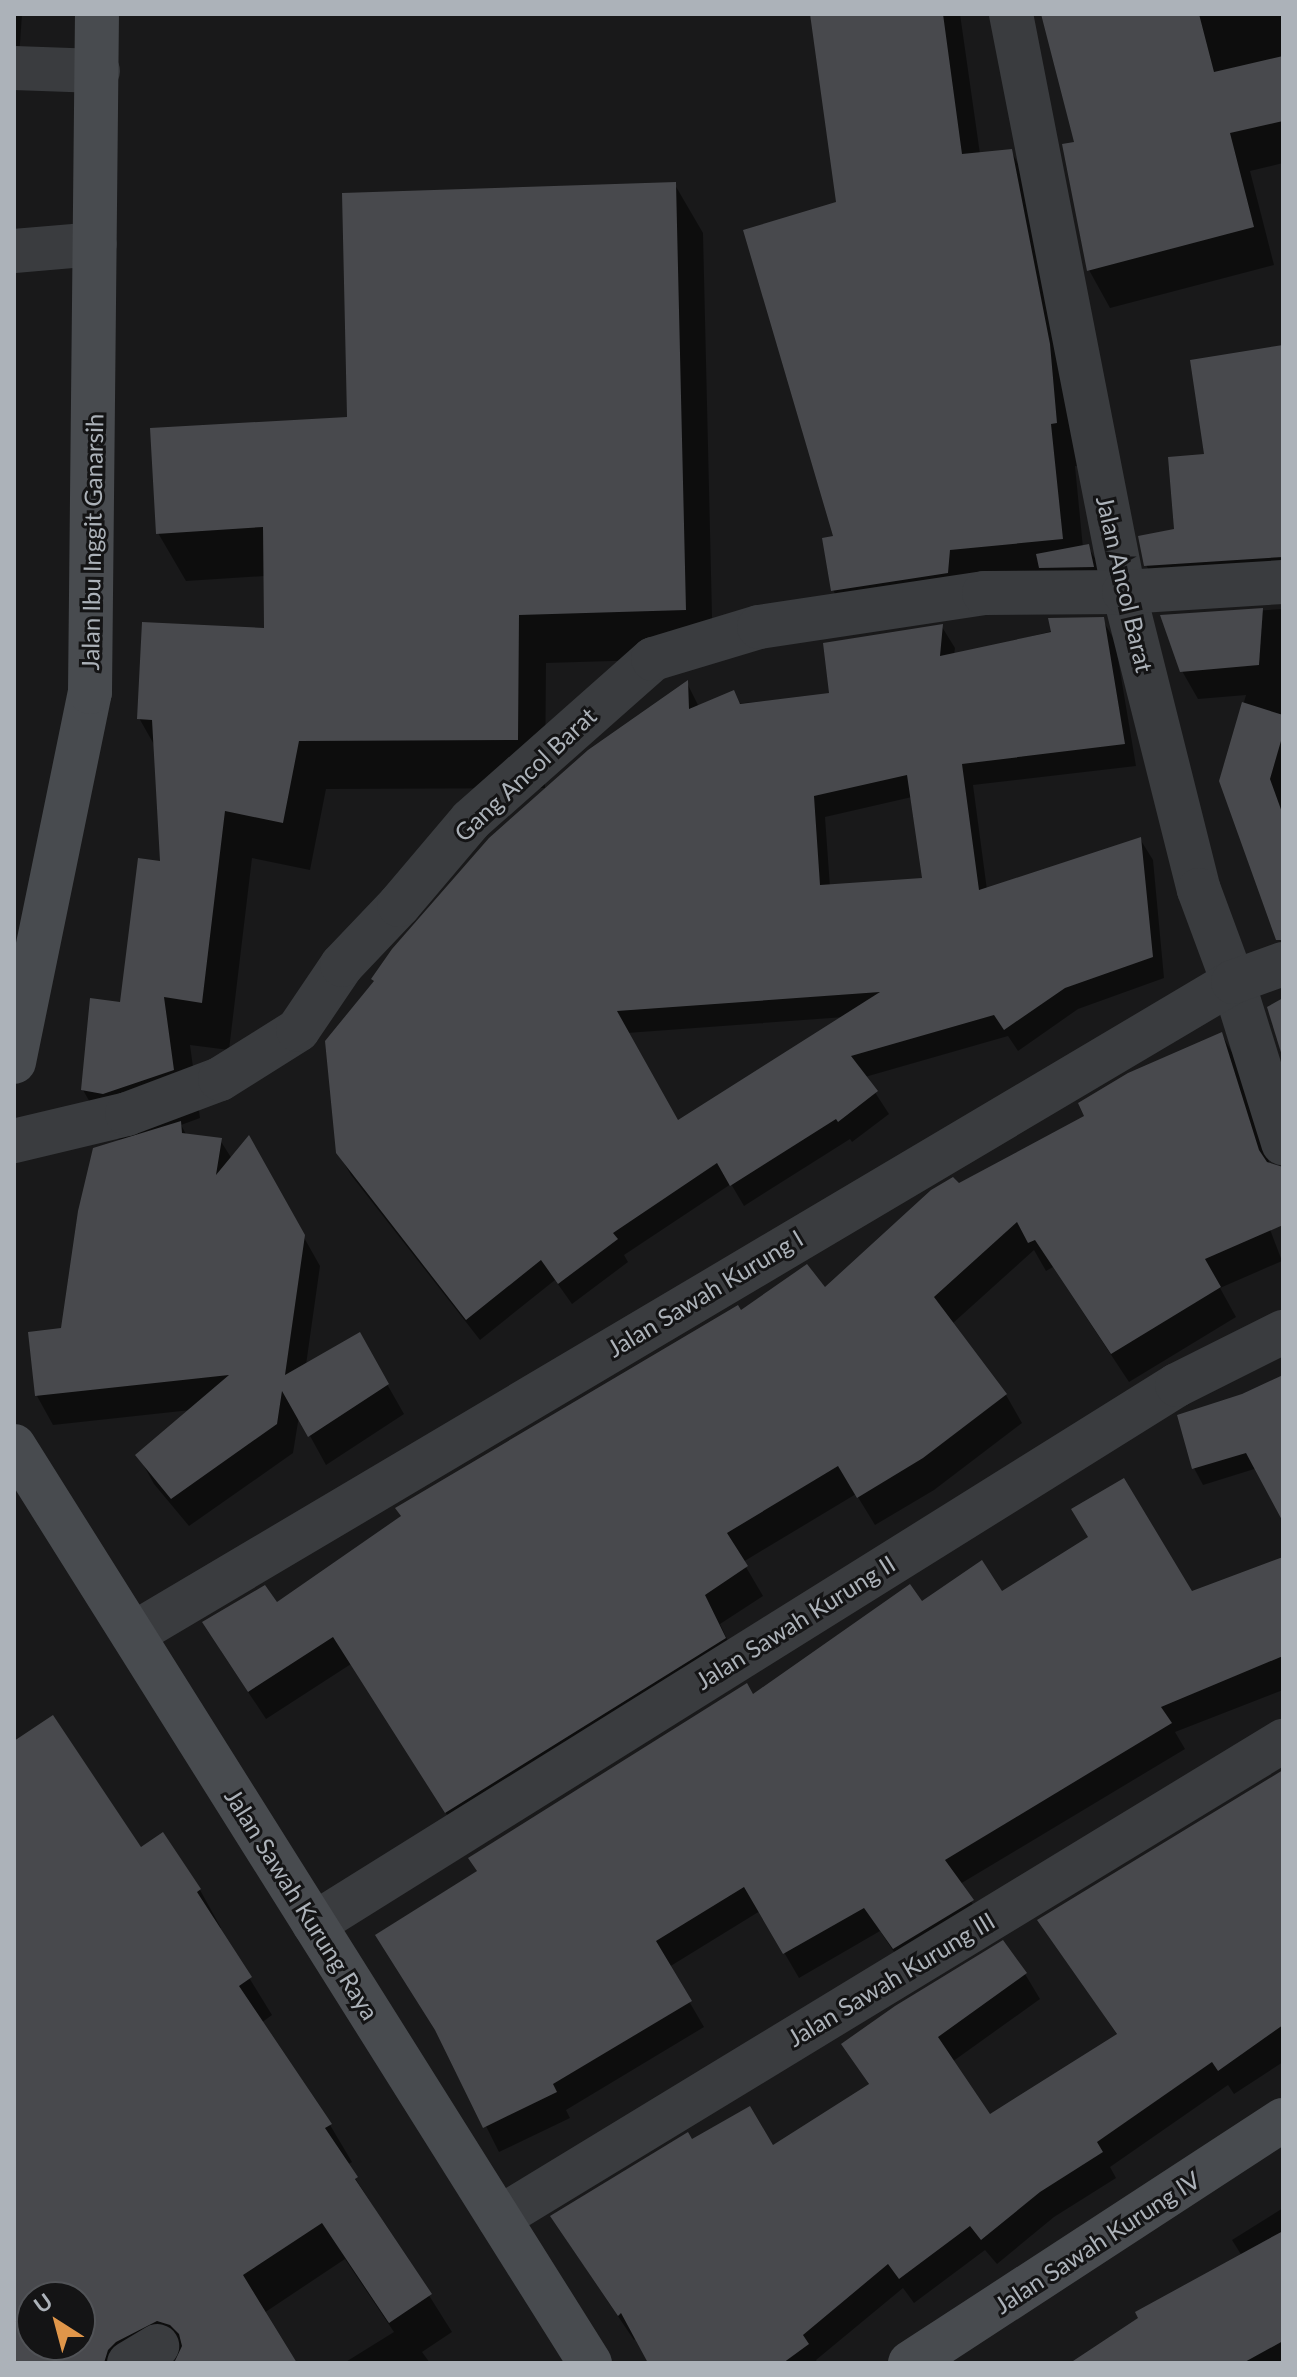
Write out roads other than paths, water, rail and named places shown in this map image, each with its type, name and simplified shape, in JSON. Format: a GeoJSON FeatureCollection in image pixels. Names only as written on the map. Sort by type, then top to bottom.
{"type":"FeatureCollection","features":[{"type":"Feature","properties":{"kind":"street","name":"Jalan Ibu Inggit Ganarsih"},"geometry":{"type":"LineString","coordinates":[[14,1062],[90,692],[97,14]]}},
{"type":"Feature","properties":{"kind":"street","name":"Jalan Ancol Barat"},"geometry":{"type":"LineString","coordinates":[[1011,14],[1124,592],[1199,890],[1233,982],[1283,1143]]}},
{"type":"Feature","properties":{"kind":"street"},"geometry":{"type":"LineString","coordinates":[[14,68],[98,71]]}},
{"type":"Feature","properties":{"kind":"street"},"geometry":{"type":"LineString","coordinates":[[14,251],[95,244]]}},
{"type":"Feature","properties":{"kind":"street","name":"Gang Ancol Barat"},"geometry":{"type":"LineString","coordinates":[[14,1141],[127,1114],[220,1079],[298,1030],[342,965],[399,905],[471,820],[653,659],[759,627],[984,593],[1124,592],[1283,582]]}},
{"type":"Feature","properties":{"kind":"street","name":"Jalan Sawah Kurung I"},"geometry":{"type":"LineString","coordinates":[[133,1634],[1233,982],[1283,964]]}},
{"type":"Feature","properties":{"kind":"street","name":"Jalan Sawah Kurung II"},"geometry":{"type":"LineString","coordinates":[[314,1924],[1177,1385],[1283,1332]]}},
{"type":"Feature","properties":{"kind":"street","name":"Jalan Sawah Kurung Raya"},"geometry":{"type":"LineString","coordinates":[[14,1446],[590,2363]]}},
{"type":"Feature","properties":{"kind":"street","name":"Jalan Sawah Kurung III"},"geometry":{"type":"LineString","coordinates":[[499,2218],[1283,1741]]}},
{"type":"Feature","properties":{"kind":"street","name":"Jalan Sawah Kurung IV"},"geometry":{"type":"LineString","coordinates":[[910,2363],[1283,2120]]}}]}
